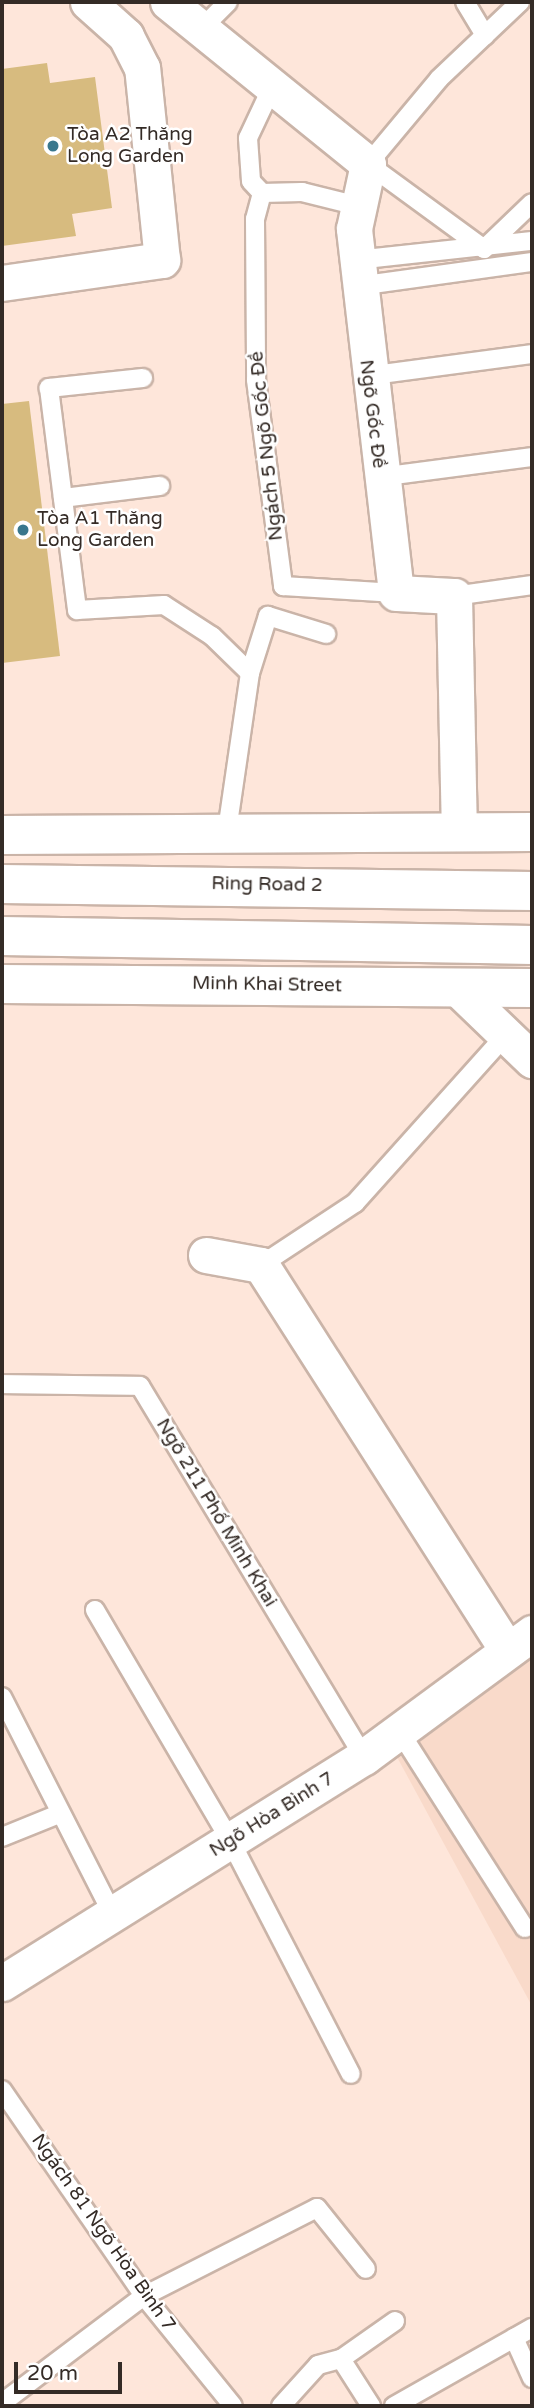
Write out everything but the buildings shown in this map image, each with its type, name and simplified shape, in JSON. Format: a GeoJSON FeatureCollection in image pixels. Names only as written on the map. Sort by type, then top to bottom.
{"type":"FeatureCollection","features":[{"type":"Feature","properties":{"kind":"main road"},"geometry":{"type":"LineString","coordinates":[[2,835],[228,831],[532,832]]}},
{"type":"Feature","properties":{"kind":"main road","name":"Ring Road 2"},"geometry":{"type":"LineString","coordinates":[[2,884],[532,891]]}},
{"type":"Feature","properties":{"kind":"main road"},"geometry":{"type":"LineString","coordinates":[[2,936],[532,945]]}},
{"type":"Feature","properties":{"kind":"main road","name":"Minh Khai Street"},"geometry":{"type":"LineString","coordinates":[[2,984],[455,986],[532,989]]}},
{"type":"Feature","properties":{"kind":"street"},"geometry":{"type":"LineString","coordinates":[[2,283],[162,260],[142,68],[126,36],[88,2]]}},
{"type":"Feature","properties":{"kind":"street"},"geometry":{"type":"LineString","coordinates":[[168,2],[368,164]]}},
{"type":"Feature","properties":{"kind":"street","name":"Ngõ Gốc Đề"},"geometry":{"type":"LineString","coordinates":[[368,164],[359,206],[357,273],[367,376],[396,593]]}},
{"type":"Feature","properties":{"kind":"street"},"geometry":{"type":"LineString","coordinates":[[396,593],[454,596],[459,832]]}},
{"type":"Feature","properties":{"kind":"street"},"geometry":{"type":"LineString","coordinates":[[455,986],[532,1060]]}},
{"type":"Feature","properties":{"kind":"street"},"geometry":{"type":"LineString","coordinates":[[206,1255],[261,1265],[519,1642]]}},
{"type":"Feature","properties":{"kind":"street","name":"Ngõ Hòa Bình 7"},"geometry":{"type":"LineString","coordinates":[[2,1983],[364,1757],[519,1642]]}},
{"type":"Feature","properties":{"kind":"lane"},"geometry":{"type":"LineString","coordinates":[[201,29],[228,2]]}},
{"type":"Feature","properties":{"kind":"lane"},"geometry":{"type":"LineString","coordinates":[[465,2],[485,35]]}},
{"type":"Feature","properties":{"kind":"lane"},"geometry":{"type":"LineString","coordinates":[[484,249],[368,164],[485,35],[520,2]]}},
{"type":"Feature","properties":{"kind":"lane"},"geometry":{"type":"LineString","coordinates":[[272,87],[248,138],[251,181],[262,193],[302,192],[359,206]]}},
{"type":"Feature","properties":{"kind":"lane","name":"Ngách 5 Ngõ Gốc Đề"},"geometry":{"type":"LineString","coordinates":[[262,193],[255,219],[256,380],[283,586],[396,593]]}},
{"type":"Feature","properties":{"kind":"lane"},"geometry":{"type":"LineString","coordinates":[[484,249],[532,203]]}},
{"type":"Feature","properties":{"kind":"lane"},"geometry":{"type":"LineString","coordinates":[[357,273],[532,241]]}},
{"type":"Feature","properties":{"kind":"lane"},"geometry":{"type":"LineString","coordinates":[[357,273],[532,262]]}},
{"type":"Feature","properties":{"kind":"lane"},"geometry":{"type":"LineString","coordinates":[[367,376],[532,354]]}},
{"type":"Feature","properties":{"kind":"lane"},"geometry":{"type":"LineString","coordinates":[[142,379],[49,388],[77,610],[164,605],[212,636],[250,673]]}},
{"type":"Feature","properties":{"kind":"lane"},"geometry":{"type":"LineString","coordinates":[[380,477],[532,457]]}},
{"type":"Feature","properties":{"kind":"lane"},"geometry":{"type":"LineString","coordinates":[[63,498],[159,486]]}},
{"type":"Feature","properties":{"kind":"lane"},"geometry":{"type":"LineString","coordinates":[[454,596],[532,585]]}},
{"type":"Feature","properties":{"kind":"lane"},"geometry":{"type":"LineString","coordinates":[[228,831],[250,673],[268,616],[326,634]]}},
{"type":"Feature","properties":{"kind":"lane"},"geometry":{"type":"LineString","coordinates":[[261,1265],[355,1203],[506,1035]]}},
{"type":"Feature","properties":{"kind":"lane","name":"Ngõ 211 Phố Minh Khai"},"geometry":{"type":"LineString","coordinates":[[2,1384],[140,1386],[364,1757]]}},
{"type":"Feature","properties":{"kind":"lane"},"geometry":{"type":"LineString","coordinates":[[95,1609],[231,1842],[351,2074]]}},
{"type":"Feature","properties":{"kind":"lane"},"geometry":{"type":"LineString","coordinates":[[2,1697],[59,1814],[113,1915]]}},
{"type":"Feature","properties":{"kind":"lane"},"geometry":{"type":"LineString","coordinates":[[398,1730],[525,1928]]}},
{"type":"Feature","properties":{"kind":"lane"},"geometry":{"type":"LineString","coordinates":[[2,1837],[59,1814]]}},
{"type":"Feature","properties":{"kind":"lane","name":"Ngách 81 Ngõ Hòa Bình 7"},"geometry":{"type":"LineString","coordinates":[[2,2090],[144,2296],[233,2406]]}},
{"type":"Feature","properties":{"kind":"lane"},"geometry":{"type":"LineString","coordinates":[[2,2403],[144,2296],[317,2208],[366,2269]]}},
{"type":"Feature","properties":{"kind":"lane"},"geometry":{"type":"LineString","coordinates":[[282,2406],[318,2365],[341,2359],[395,2321]]}},
{"type":"Feature","properties":{"kind":"lane"},"geometry":{"type":"LineString","coordinates":[[394,2406],[532,2328]]}},
{"type":"Feature","properties":{"kind":"lane"},"geometry":{"type":"LineString","coordinates":[[514,2338],[532,2378]]}},
{"type":"Feature","properties":{"kind":"lane"},"geometry":{"type":"LineString","coordinates":[[341,2359],[372,2406]]}},
{"type":"Feature","properties":{"kind":"shaded area"},"geometry":{"type":"Polygon","coordinates":[[[532,1632],[532,2006],[391,1746],[532,1632]]]}},
{"type":"Feature","properties":{"kind":"place","name":"Tòa A2 Thăng Long Garden"},"geometry":{"type":"Point","coordinates":[53,146]}},
{"type":"Feature","properties":{"kind":"place","name":"Tòa A1 Thăng Long Garden"},"geometry":{"type":"Point","coordinates":[23,530]}}]}
